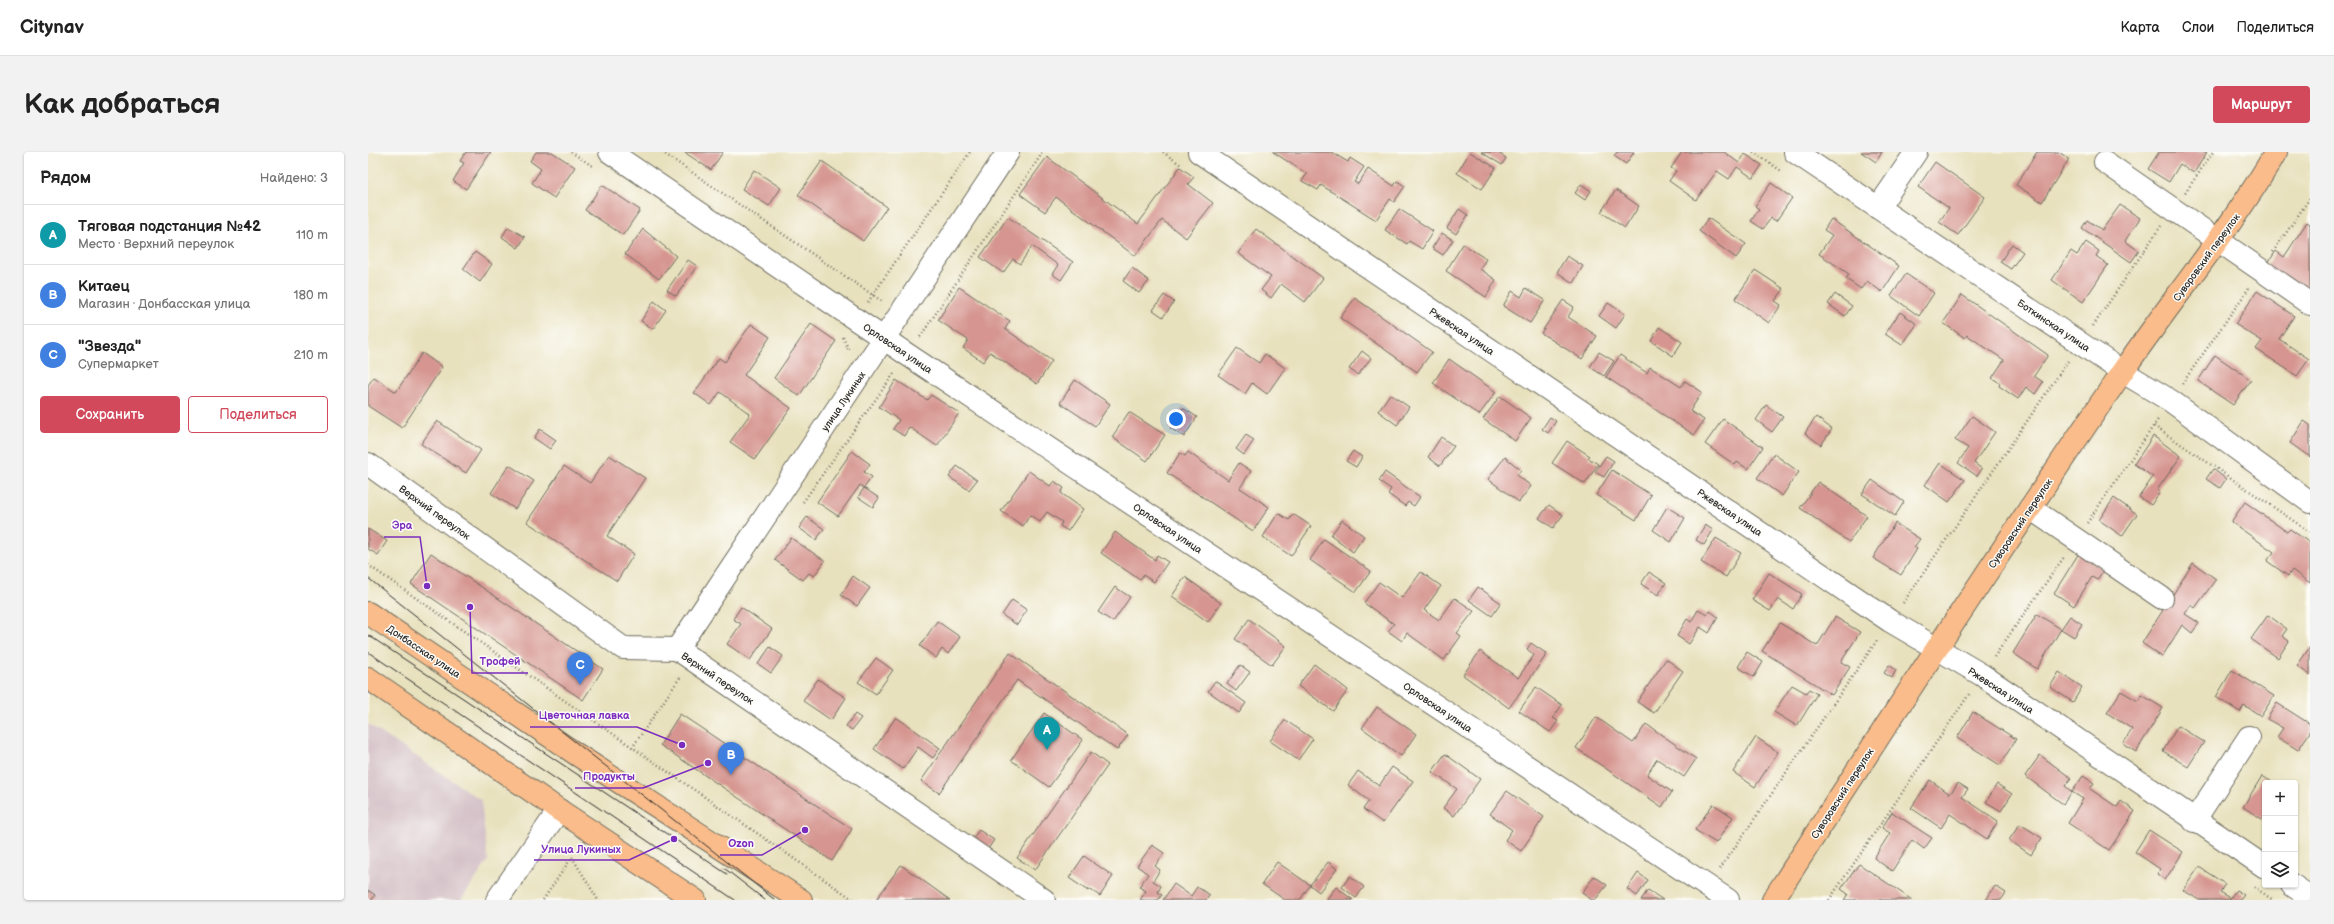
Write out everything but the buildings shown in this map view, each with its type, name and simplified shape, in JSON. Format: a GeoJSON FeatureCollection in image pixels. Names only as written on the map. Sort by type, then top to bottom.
{"type":"FeatureCollection","features":[{"type":"Feature","properties":{"kind":"main road","name":"Суворовский переулок"},"geometry":{"type":"LineString","coordinates":[[1773,900],[1935,649],[2122,372],[2250,196],[2276,152]]}},
{"type":"Feature","properties":{"kind":"main road","name":"Донбасская улица"},"geometry":{"type":"LineString","coordinates":[[368,613],[576,754],[801,900]]}},
{"type":"Feature","properties":{"kind":"main road"},"geometry":{"type":"LineString","coordinates":[[368,678],[559,810],[695,900]]}},
{"type":"Feature","properties":{"kind":"street","name":"Орловская улица"},"geometry":{"type":"LineString","coordinates":[[610,152],[908,355],[1728,900]]}},
{"type":"Feature","properties":{"kind":"street","name":"улица Лукиных"},"geometry":{"type":"LineString","coordinates":[[684,654],[884,338],[901,315],[1008,152]]}},
{"type":"Feature","properties":{"kind":"street","name":"Ржевская улица"},"geometry":{"type":"LineString","coordinates":[[1198,152],[1890,621],[1935,649],[1982,675],[2194,821],[2262,865]]}},
{"type":"Feature","properties":{"kind":"street","name":"Боткинская улица"},"geometry":{"type":"LineString","coordinates":[[1795,152],[2122,372],[2171,401],[2310,502]]}},
{"type":"Feature","properties":{"kind":"street"},"geometry":{"type":"LineString","coordinates":[[1878,208],[1916,152]]}},
{"type":"Feature","properties":{"kind":"street"},"geometry":{"type":"LineString","coordinates":[[2105,162],[2310,304]]}},
{"type":"Feature","properties":{"kind":"street","name":"Верхний переулок"},"geometry":{"type":"LineString","coordinates":[[368,464],[623,648],[684,654],[1044,900]]}},
{"type":"Feature","properties":{"kind":"street"},"geometry":{"type":"LineString","coordinates":[[2030,508],[2162,598]]}},
{"type":"Feature","properties":{"kind":"street"},"geometry":{"type":"LineString","coordinates":[[2194,821],[2249,737]]}},
{"type":"Feature","properties":{"kind":"street"},"geometry":{"type":"LineString","coordinates":[[497,900],[559,810]]}},
{"type":"Feature","properties":{"kind":"street"},"geometry":{"type":"LineString","coordinates":[[2296,888],[2310,897]]}},
{"type":"Feature","properties":{"kind":"path"},"geometry":{"type":"LineString","coordinates":[[662,152],[874,294],[901,315]]}},
{"type":"Feature","properties":{"kind":"path"},"geometry":{"type":"LineString","coordinates":[[860,376],[843,337],[874,294],[970,152]]}},
{"type":"Feature","properties":{"kind":"path"},"geometry":{"type":"LineString","coordinates":[[801,505],[908,355],[1043,152]]}},
{"type":"Feature","properties":{"kind":"path"},"geometry":{"type":"LineString","coordinates":[[1708,887],[2213,152]]}},
{"type":"Feature","properties":{"kind":"path"},"geometry":{"type":"LineString","coordinates":[[2154,426],[2310,532]]}},
{"type":"Feature","properties":{"kind":"path"},"geometry":{"type":"LineString","coordinates":[[368,566],[854,900]]}},
{"type":"Feature","properties":{"kind":"path"},"geometry":{"type":"LineString","coordinates":[[632,748],[684,654]]}},
{"type":"Feature","properties":{"kind":"path"},"geometry":{"type":"LineString","coordinates":[[543,900],[572,857],[598,900]]}},
{"type":"Feature","properties":{"kind":"shaded area"},"geometry":{"type":"Polygon","coordinates":[[[368,724],[481,800],[488,861],[461,900],[368,900],[368,724]]]}},
{"type":"Feature","properties":{"kind":"tram line"},"geometry":{"type":"LineString","coordinates":[[368,578],[775,900]]}},
{"type":"Feature","properties":{"kind":"tram line"},"geometry":{"type":"LineString","coordinates":[[368,635],[727,874]]}},
{"type":"Feature","properties":{"kind":"tram line"},"geometry":{"type":"LineString","coordinates":[[368,652],[735,900]]}},
{"type":"Feature","properties":{"kind":"tram line"},"geometry":{"type":"LineString","coordinates":[[724,868],[765,900]]}},
{"type":"Feature","properties":{"kind":"place","name":"Эра"},"geometry":{"type":"Point","coordinates":[427,586]}},
{"type":"Feature","properties":{"kind":"place","name":"Трофей"},"geometry":{"type":"Point","coordinates":[470,607]}},
{"type":"Feature","properties":{"kind":"place","name":"\"Звезда\""},"geometry":{"type":"Point","coordinates":[580,685]}},
{"type":"Feature","properties":{"kind":"place","name":"Цветочная лавка"},"geometry":{"type":"Point","coordinates":[682,745]}},
{"type":"Feature","properties":{"kind":"place","name":"Тяговая подстанция №42"},"geometry":{"type":"Point","coordinates":[1047,750]}},
{"type":"Feature","properties":{"kind":"place","name":"Продукты"},"geometry":{"type":"Point","coordinates":[708,763]}},
{"type":"Feature","properties":{"kind":"place","name":"Китаец"},"geometry":{"type":"Point","coordinates":[731,775]}},
{"type":"Feature","properties":{"kind":"place","name":"Ozon"},"geometry":{"type":"Point","coordinates":[805,830]}},
{"type":"Feature","properties":{"kind":"place","name":"Улица Лукиных"},"geometry":{"type":"Point","coordinates":[674,839]}}]}
